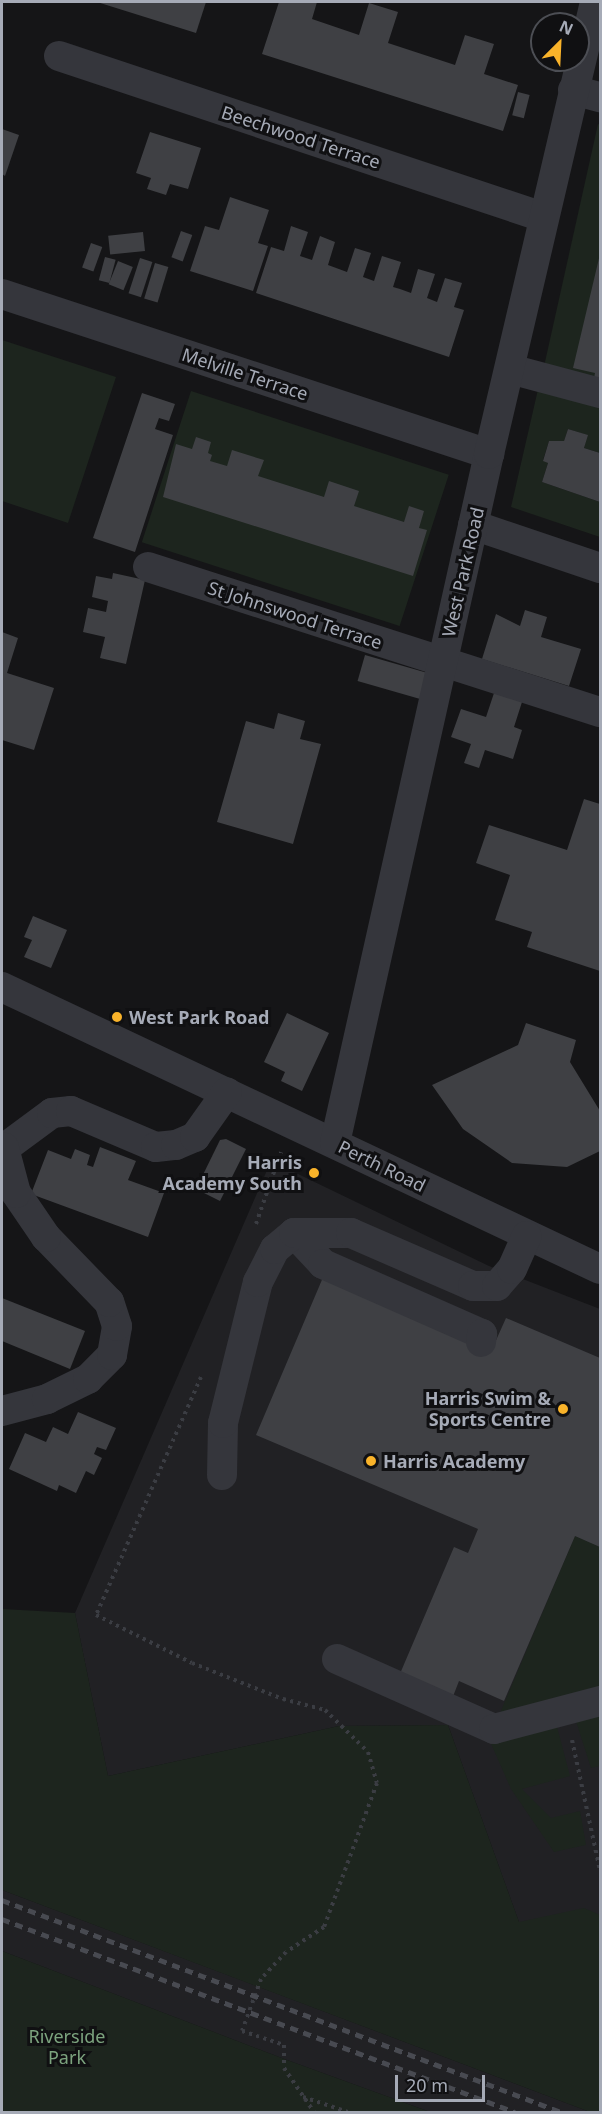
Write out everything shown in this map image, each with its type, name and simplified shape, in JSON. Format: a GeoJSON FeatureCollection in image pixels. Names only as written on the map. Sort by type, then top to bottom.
{"type":"FeatureCollection","features":[{"type":"Feature","properties":{"kind":"street","name":"West Park Road"},"geometry":{"type":"LineString","coordinates":[[335,1143],[543,217],[587,93],[595,2]]}},
{"type":"Feature","properties":{"kind":"street","name":"Beechwood Terrace"},"geometry":{"type":"LineString","coordinates":[[59,56],[543,217]]}},
{"type":"Feature","properties":{"kind":"street","name":"Melville Terrace"},"geometry":{"type":"LineString","coordinates":[[2,294],[489,454]]}},
{"type":"Feature","properties":{"kind":"street"},"geometry":{"type":"LineString","coordinates":[[510,369],[600,393]]}},
{"type":"Feature","properties":{"kind":"street"},"geometry":{"type":"LineString","coordinates":[[473,525],[600,568]]}},
{"type":"Feature","properties":{"kind":"street","name":"St Johnswood Terrace"},"geometry":{"type":"LineString","coordinates":[[148,567],[600,712]]}},
{"type":"Feature","properties":{"kind":"street","name":"Perth Road"},"geometry":{"type":"LineString","coordinates":[[2,987],[600,1269]]}},
{"type":"Feature","properties":{"kind":"street"},"geometry":{"type":"LineString","coordinates":[[2,1411],[47,1399],[88,1378],[112,1355],[117,1326],[109,1302],[46,1237],[16,1193],[3,1149],[44,1118],[70,1111],[156,1147],[176,1144],[195,1137],[232,1095]]}},
{"type":"Feature","properties":{"kind":"street"},"geometry":{"type":"LineString","coordinates":[[222,1475],[223,1423],[258,1282],[275,1249],[294,1233],[351,1233],[474,1286],[496,1286],[512,1269],[527,1236]]}},
{"type":"Feature","properties":{"kind":"street"},"geometry":{"type":"LineString","coordinates":[[294,1233],[323,1264],[482,1334],[481,1342]]}},
{"type":"Feature","properties":{"kind":"street"},"geometry":{"type":"LineString","coordinates":[[337,1659],[494,1729],[600,1701]]}},
{"type":"Feature","properties":{"kind":"path"},"geometry":{"type":"LineString","coordinates":[[314,2112],[284,2068],[284,2045],[242,2031],[261,1979],[286,1952],[324,1927],[377,1783],[368,1752],[326,1710]]}},
{"type":"Feature","properties":{"kind":"path"},"geometry":{"type":"LineString","coordinates":[[573,1743],[600,1871]]}},
{"type":"Feature","properties":{"kind":"path"},"geometry":{"type":"LineString","coordinates":[[303,2097],[348,2112]]}},
{"type":"Feature","properties":{"kind":"shaded area","name":"Harris Academy"},"geometry":{"type":"Polygon","coordinates":[[[271,1161],[489,1266],[600,1309],[600,1957],[519,1922],[448,1725],[339,1726],[108,1776],[75,1613],[271,1161]]]}},
{"type":"Feature","properties":{"kind":"shaded area"},"geometry":{"type":"Polygon","coordinates":[[[2,1890],[590,2112],[430,2112],[287,2060],[2,1951],[2,1890]]]}},
{"type":"Feature","properties":{"kind":"green space"},"geometry":{"type":"Polygon","coordinates":[[[598,124],[600,125],[600,384],[543,371],[598,124]]]}},
{"type":"Feature","properties":{"kind":"green space"},"geometry":{"type":"Polygon","coordinates":[[[2,340],[116,377],[68,523],[2,501],[2,340]]]}},
{"type":"Feature","properties":{"kind":"green space"},"geometry":{"type":"Polygon","coordinates":[[[539,385],[600,402],[600,453],[584,448],[587,435],[568,429],[564,441],[549,441],[543,460],[548,463],[542,482],[600,502],[600,537],[511,507],[539,385]]]}},
{"type":"Feature","properties":{"kind":"green space"},"geometry":{"type":"Polygon","coordinates":[[[191,391],[449,475],[400,626],[142,542],[191,391]]]}},
{"type":"Feature","properties":{"kind":"green space"},"geometry":{"type":"Polygon","coordinates":[[[575,1536],[600,1547],[600,1766],[591,1768],[575,1718],[556,1723],[570,1776],[522,1789],[551,1818],[580,1811],[586,1845],[554,1852],[511,1789],[489,1739],[575,1536]]]}},
{"type":"Feature","properties":{"kind":"green space"},"geometry":{"type":"Polygon","coordinates":[[[2,1609],[75,1613],[108,1776],[339,1726],[448,1725],[519,1922],[584,1908],[600,1915],[600,2112],[590,2112],[2,1890],[2,1609]]]}},
{"type":"Feature","properties":{"kind":"green space","name":"Riverside Park"},"geometry":{"type":"Polygon","coordinates":[[[2,1951],[287,2060],[430,2112],[2,2112],[2,1951]]]}},
{"type":"Feature","properties":{"kind":"building"},"geometry":{"type":"Polygon","coordinates":[[[97,2],[206,2],[196,33],[97,2]]]}},
{"type":"Feature","properties":{"kind":"building"},"geometry":{"type":"Polygon","coordinates":[[[279,2],[317,2],[312,19],[359,35],[369,3],[398,12],[388,43],[455,65],[465,35],[494,44],[484,74],[518,85],[503,131],[262,54],[279,2]]]}},
{"type":"Feature","properties":{"kind":"building"},"geometry":{"type":"Polygon","coordinates":[[[518,92],[530,95],[524,118],[512,115],[518,92]]]}},
{"type":"Feature","properties":{"kind":"building"},"geometry":{"type":"Polygon","coordinates":[[[2,129],[19,135],[5,176],[2,174],[2,129]]]}},
{"type":"Feature","properties":{"kind":"building"},"geometry":{"type":"Polygon","coordinates":[[[150,132],[201,148],[188,189],[170,184],[166,195],[147,189],[151,178],[136,173],[150,132]]]}},
{"type":"Feature","properties":{"kind":"building"},"geometry":{"type":"Polygon","coordinates":[[[230,197],[269,210],[258,243],[268,246],[253,291],[190,271],[205,226],[219,230],[230,197]]]}},
{"type":"Feature","properties":{"kind":"building"},"geometry":{"type":"Polygon","coordinates":[[[291,226],[308,232],[300,256],[312,260],[320,236],[335,242],[328,265],[347,272],[355,248],[371,253],[363,277],[374,281],[382,256],[401,262],[393,287],[411,293],[418,269],[435,274],[427,298],[437,302],[445,278],[462,283],[454,307],[464,310],[449,357],[256,293],[271,247],[284,251],[291,226]]]}},
{"type":"Feature","properties":{"kind":"building"},"geometry":{"type":"Polygon","coordinates":[[[181,231],[192,235],[183,261],[171,257],[181,231]]]}},
{"type":"Feature","properties":{"kind":"building"},"geometry":{"type":"Polygon","coordinates":[[[143,232],[145,251],[110,255],[108,236],[143,232]]]}},
{"type":"Feature","properties":{"kind":"building"},"geometry":{"type":"Polygon","coordinates":[[[91,243],[102,247],[93,272],[82,267],[91,243]]]}},
{"type":"Feature","properties":{"kind":"building"},"geometry":{"type":"Polygon","coordinates":[[[600,254],[600,384],[593,383],[595,373],[573,368],[600,254]]]}},
{"type":"Feature","properties":{"kind":"building"},"geometry":{"type":"Polygon","coordinates":[[[105,257],[116,260],[109,283],[99,280],[105,257]]]}},
{"type":"Feature","properties":{"kind":"building"},"geometry":{"type":"Polygon","coordinates":[[[140,258],[152,262],[141,297],[129,293],[140,258]]]}},
{"type":"Feature","properties":{"kind":"building"},"geometry":{"type":"Polygon","coordinates":[[[118,261],[133,267],[123,290],[109,284],[118,261]]]}},
{"type":"Feature","properties":{"kind":"building"},"geometry":{"type":"Polygon","coordinates":[[[155,263],[168,267],[158,302],[144,298],[155,263]]]}},
{"type":"Feature","properties":{"kind":"building"},"geometry":{"type":"Polygon","coordinates":[[[142,393],[175,404],[169,421],[159,418],[155,429],[173,435],[135,552],[93,538],[142,393]]]}},
{"type":"Feature","properties":{"kind":"building"},"geometry":{"type":"Polygon","coordinates":[[[568,429],[588,435],[584,448],[600,453],[600,502],[542,482],[548,463],[543,461],[549,441],[564,441],[568,429]]]}},
{"type":"Feature","properties":{"kind":"building"},"geometry":{"type":"Polygon","coordinates":[[[196,437],[211,442],[208,453],[212,455],[210,461],[227,466],[232,450],[264,460],[258,476],[324,497],[329,481],[359,491],[354,506],[404,522],[409,506],[424,511],[419,528],[427,530],[413,576],[163,497],[176,444],[192,449],[196,437]]]}},
{"type":"Feature","properties":{"kind":"building"},"geometry":{"type":"Polygon","coordinates":[[[113,573],[145,580],[126,664],[100,658],[105,637],[83,632],[88,608],[106,612],[108,601],[92,597],[96,576],[112,579],[113,573]]]}},
{"type":"Feature","properties":{"kind":"building"},"geometry":{"type":"Polygon","coordinates":[[[525,610],[547,617],[541,637],[581,649],[569,686],[482,659],[496,614],[520,626],[525,610]]]}},
{"type":"Feature","properties":{"kind":"building"},"geometry":{"type":"Polygon","coordinates":[[[2,632],[18,638],[7,673],[54,688],[34,750],[2,740],[2,632]]]}},
{"type":"Feature","properties":{"kind":"building"},"geometry":{"type":"Polygon","coordinates":[[[365,655],[428,673],[421,699],[358,681],[365,655]]]}},
{"type":"Feature","properties":{"kind":"building"},"geometry":{"type":"Polygon","coordinates":[[[494,693],[522,702],[514,727],[522,730],[513,759],[485,750],[479,768],[464,763],[471,744],[451,737],[461,709],[486,717],[494,693]]]}},
{"type":"Feature","properties":{"kind":"building"},"geometry":{"type":"Polygon","coordinates":[[[278,713],[305,721],[300,739],[321,744],[293,844],[217,822],[246,721],[274,729],[278,713]]]}},
{"type":"Feature","properties":{"kind":"building"},"geometry":{"type":"Polygon","coordinates":[[[584,799],[600,804],[600,971],[527,947],[532,932],[495,920],[510,875],[476,863],[489,825],[567,850],[584,799]]]}},
{"type":"Feature","properties":{"kind":"building"},"geometry":{"type":"Polygon","coordinates":[[[33,916],[67,930],[51,968],[24,957],[32,940],[24,937],[33,916]]]}},
{"type":"Feature","properties":{"kind":"building"},"geometry":{"type":"Polygon","coordinates":[[[287,1013],[329,1033],[302,1091],[281,1081],[285,1072],[264,1062],[287,1013]]]}},
{"type":"Feature","properties":{"kind":"building"},"geometry":{"type":"Polygon","coordinates":[[[526,1023],[576,1040],[570,1062],[600,1111],[600,1151],[567,1167],[512,1163],[463,1129],[432,1085],[518,1045],[526,1023]]]}},
{"type":"Feature","properties":{"kind":"building"},"geometry":{"type":"Polygon","coordinates":[[[226,1139],[246,1149],[220,1201],[196,1189],[220,1140],[226,1139]]]}},
{"type":"Feature","properties":{"kind":"building"},"geometry":{"type":"Polygon","coordinates":[[[100,1147],[136,1161],[128,1180],[164,1193],[148,1237],[31,1194],[48,1150],[71,1159],[75,1149],[90,1155],[87,1165],[93,1167],[100,1147]]]}},
{"type":"Feature","properties":{"kind":"building"},"geometry":{"type":"Polygon","coordinates":[[[324,1275],[493,1347],[506,1318],[600,1358],[600,1547],[575,1536],[504,1701],[459,1681],[452,1699],[399,1676],[454,1547],[468,1553],[478,1529],[256,1435],[324,1275]]]}},
{"type":"Feature","properties":{"kind":"building"},"geometry":{"type":"Polygon","coordinates":[[[2,1298],[85,1331],[70,1369],[2,1341],[2,1298]]]}},
{"type":"Feature","properties":{"kind":"building"},"geometry":{"type":"Polygon","coordinates":[[[78,1412],[116,1428],[106,1450],[97,1447],[94,1454],[102,1458],[94,1475],[86,1471],[76,1493],[59,1485],[57,1491],[9,1469],[25,1433],[46,1442],[53,1427],[68,1434],[78,1412]]]}},
{"type":"Feature","properties":{"kind":"railway"},"geometry":{"type":"LineString","coordinates":[[2,1900],[561,2112]]}},
{"type":"Feature","properties":{"kind":"railway"},"geometry":{"type":"LineString","coordinates":[[2,1919],[515,2112]]}},
{"type":"Feature","properties":{"kind":"place","name":"West Park Road"},"geometry":{"type":"Point","coordinates":[117,1017]}},
{"type":"Feature","properties":{"kind":"place","name":"Harris Academy South"},"geometry":{"type":"Point","coordinates":[314,1173]}},
{"type":"Feature","properties":{"kind":"place","name":"Harris Swim & Sports Centre"},"geometry":{"type":"Point","coordinates":[563,1409]}},
{"type":"Feature","properties":{"kind":"place","name":"Harris Academy"},"geometry":{"type":"Point","coordinates":[371,1461]}}]}
